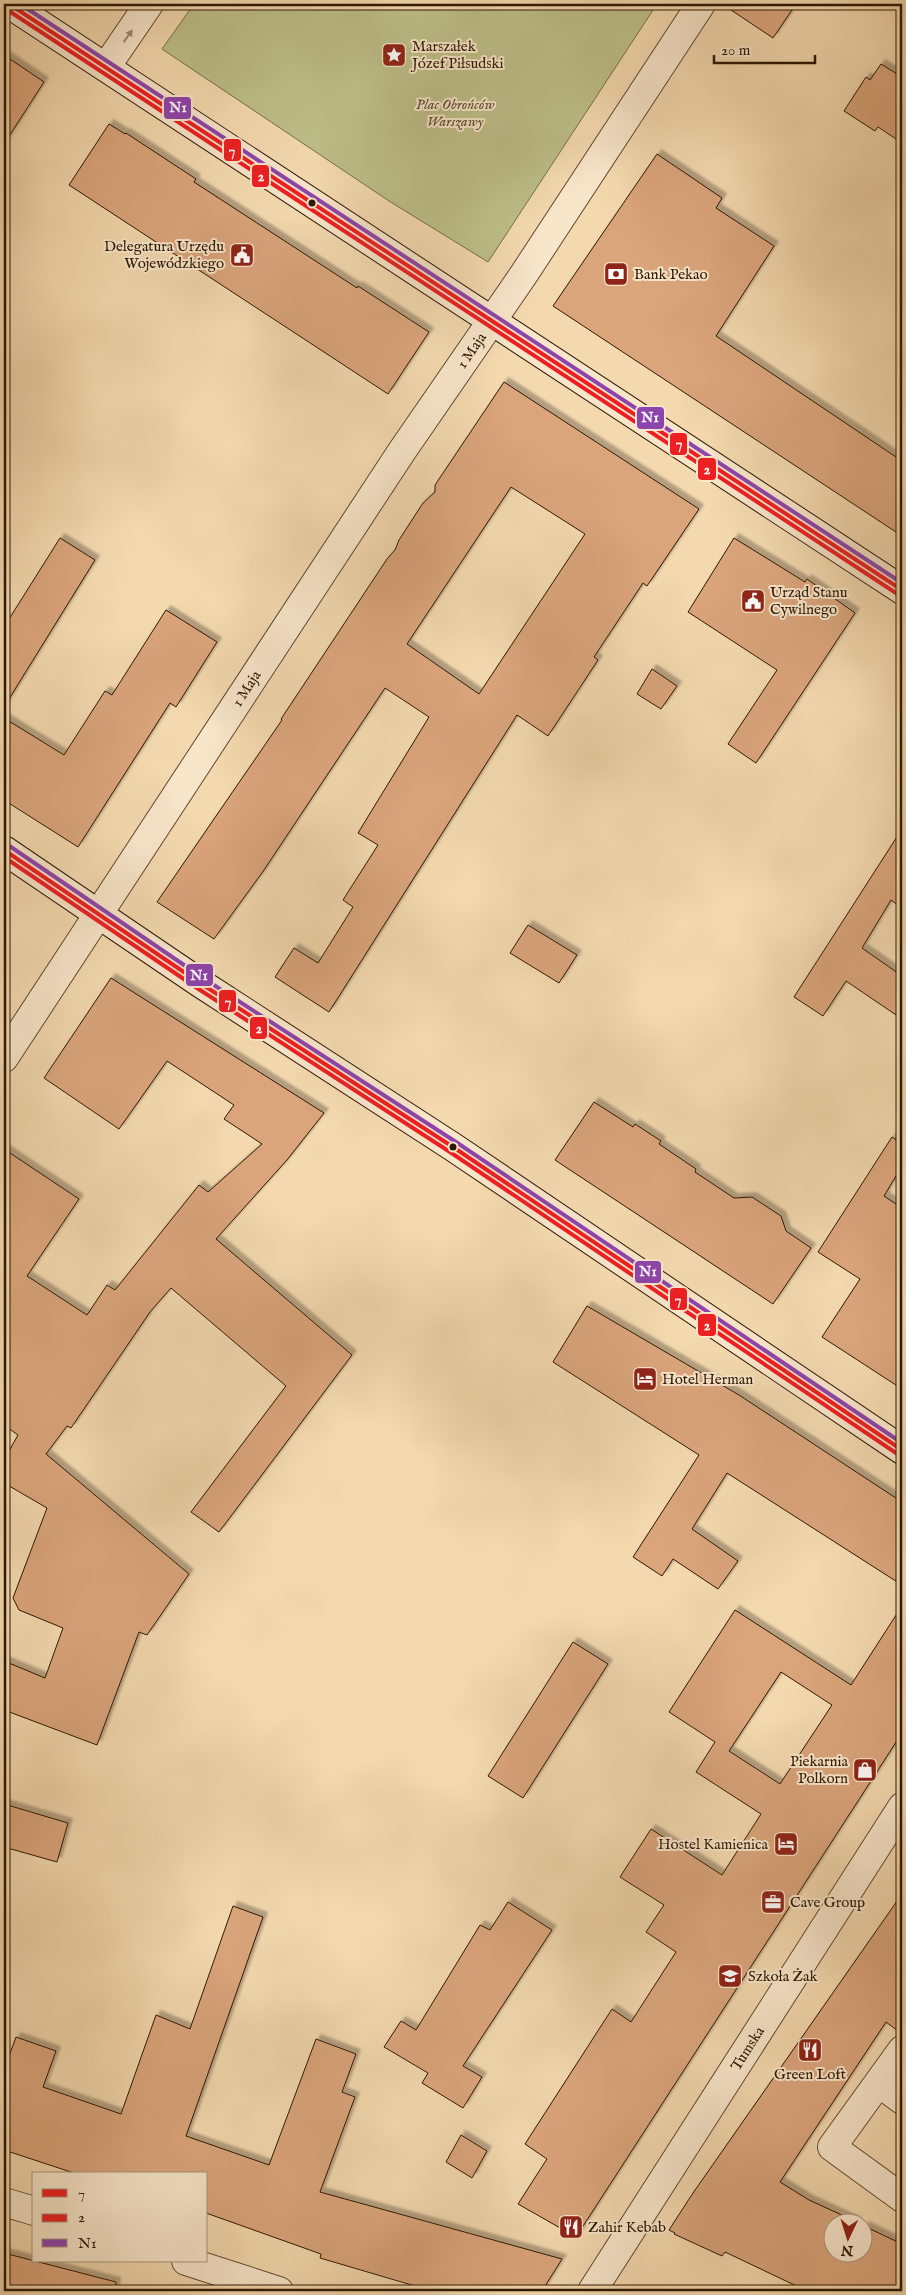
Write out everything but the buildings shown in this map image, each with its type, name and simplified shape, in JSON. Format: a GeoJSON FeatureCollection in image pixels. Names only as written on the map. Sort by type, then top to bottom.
{"type":"FeatureCollection","features":[{"type":"Feature","properties":{"kind":"street"},"geometry":{"type":"LineString","coordinates":[[10,4],[902,590]]}},
{"type":"Feature","properties":{"kind":"street"},"geometry":{"type":"LineString","coordinates":[[106,67],[149,4]]}},
{"type":"Feature","properties":{"kind":"street"},"geometry":{"type":"LineString","coordinates":[[492,320],[701,4]]}},
{"type":"Feature","properties":{"kind":"street","name":"1 Maja"},"geometry":{"type":"LineString","coordinates":[[4,1058],[402,451],[492,320]]}},
{"type":"Feature","properties":{"kind":"street"},"geometry":{"type":"LineString","coordinates":[[4,850],[209,988],[453,1147],[902,1450]]}},
{"type":"Feature","properties":{"kind":"street","name":"Tumska"},"geometry":{"type":"LineString","coordinates":[[592,2291],[902,1807]]}},
{"type":"Feature","properties":{"kind":"street"},"geometry":{"type":"LineString","coordinates":[[902,2050],[832,2147],[902,2198]]}},
{"type":"Feature","properties":{"kind":"street"},"geometry":{"type":"LineString","coordinates":[[879,2083],[902,2100]]}},
{"type":"Feature","properties":{"kind":"street"},"geometry":{"type":"LineString","coordinates":[[4,2202],[32,2210]]}},
{"type":"Feature","properties":{"kind":"street"},"geometry":{"type":"LineString","coordinates":[[189,2262],[279,2291]]}},
{"type":"Feature","properties":{"kind":"green space","name":"Plac Obrońców Warszawy"},"geometry":{"type":"Polygon","coordinates":[[[194,4],[657,4],[488,262],[389,201],[162,49],[194,4]]]}},
{"type":"Feature","properties":{"kind":"transit line","name":"7"},"geometry":{"type":"LineString","coordinates":[[9,4],[902,590]]}},
{"type":"Feature","properties":{"kind":"transit line","name":"N1"},"geometry":{"type":"LineString","coordinates":[[20,4],[902,583]]}},
{"type":"Feature","properties":{"kind":"transit line","name":"2"},"geometry":{"type":"LineString","coordinates":[[6,9],[899,595]]}},
{"type":"Feature","properties":{"kind":"transit line","name":"N1"},"geometry":{"type":"LineString","coordinates":[[8,845],[203,978],[456,1142],[902,1443]]}},
{"type":"Feature","properties":{"kind":"transit line","name":"7"},"geometry":{"type":"LineString","coordinates":[[4,850],[200,983],[453,1147],[902,1450]]}},
{"type":"Feature","properties":{"kind":"transit line","name":"2"},"geometry":{"type":"LineString","coordinates":[[4,857],[197,988],[450,1152],[899,1455]]}},
{"type":"Feature","properties":{"kind":"place","name":"Marszałek Józef Piłsudski"},"geometry":{"type":"Point","coordinates":[394,55]}},
{"type":"Feature","properties":{"kind":"place","name":"Delegatura Urzędu Wojewódzkiego"},"geometry":{"type":"Point","coordinates":[242,255]}},
{"type":"Feature","properties":{"kind":"place","name":"Bank Pekao"},"geometry":{"type":"Point","coordinates":[616,274]}},
{"type":"Feature","properties":{"kind":"place","name":"Urząd Stanu Cywilnego"},"geometry":{"type":"Point","coordinates":[753,601]}},
{"type":"Feature","properties":{"kind":"place","name":"Hotel Herman"},"geometry":{"type":"Point","coordinates":[645,1379]}},
{"type":"Feature","properties":{"kind":"place","name":"Piekarnia Polkorn"},"geometry":{"type":"Point","coordinates":[865,1770]}},
{"type":"Feature","properties":{"kind":"place","name":"Hostel Kamienica"},"geometry":{"type":"Point","coordinates":[786,1844]}},
{"type":"Feature","properties":{"kind":"place","name":"Cave Group"},"geometry":{"type":"Point","coordinates":[773,1902]}},
{"type":"Feature","properties":{"kind":"place","name":"Szkoła Żak"},"geometry":{"type":"Point","coordinates":[730,1976]}},
{"type":"Feature","properties":{"kind":"place","name":"Green Loft"},"geometry":{"type":"Point","coordinates":[810,2050]}},
{"type":"Feature","properties":{"kind":"place","name":"Zahir Kebab"},"geometry":{"type":"Point","coordinates":[571,2227]}}]}
